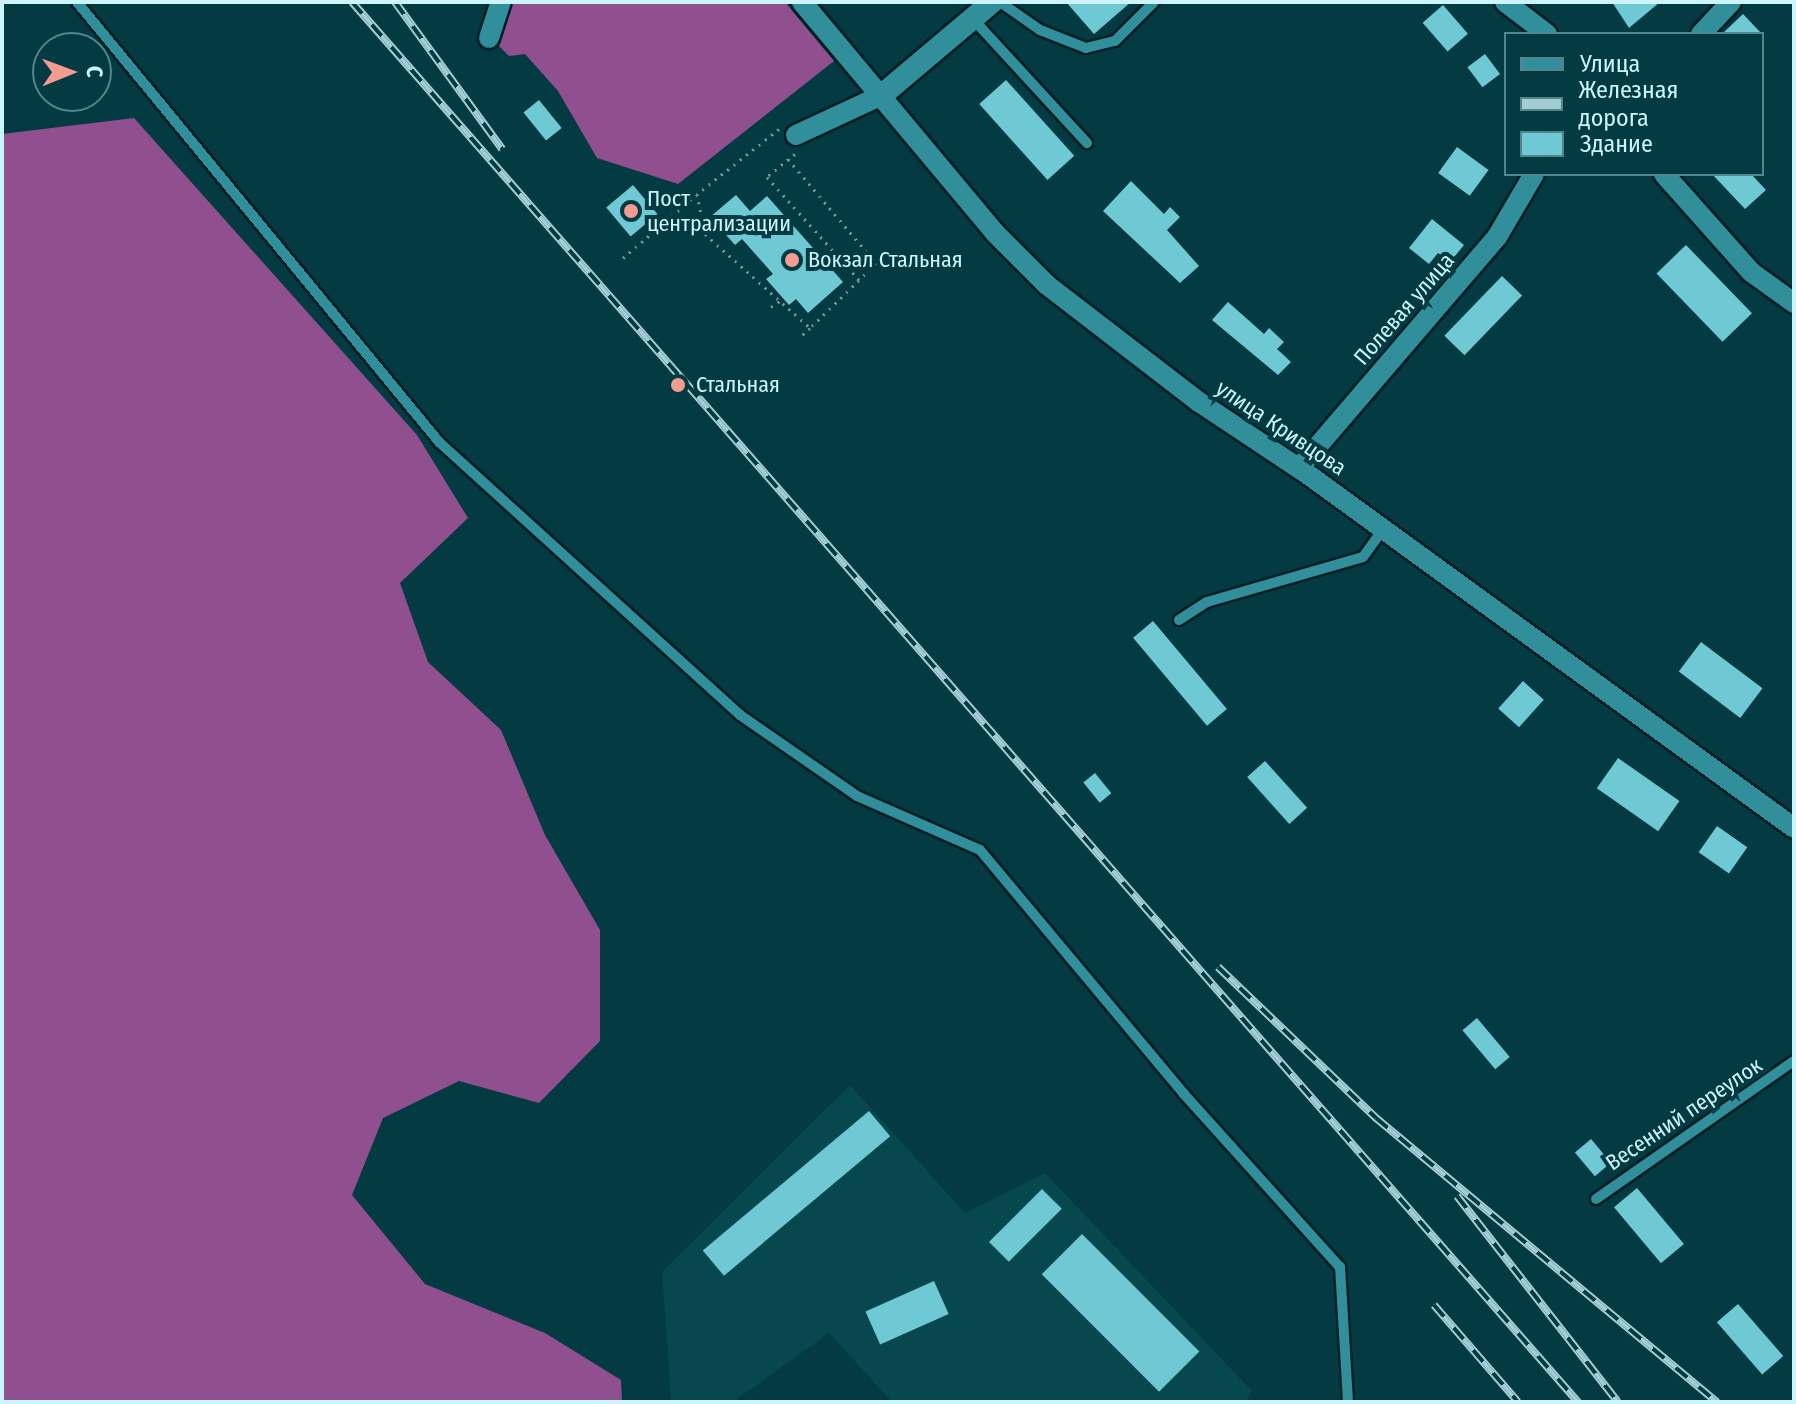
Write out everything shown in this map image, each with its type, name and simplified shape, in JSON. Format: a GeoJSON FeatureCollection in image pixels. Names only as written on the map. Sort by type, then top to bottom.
{"type":"FeatureCollection","features":[{"type":"Feature","properties":{"kind":"street"},"geometry":{"type":"LineString","coordinates":[[489,38],[501,2]]}},
{"type":"Feature","properties":{"kind":"street","name":"улица Кривцова"},"geometry":{"type":"LineString","coordinates":[[802,2],[994,232],[1047,285],[1199,402],[1299,468],[1794,828]]}},
{"type":"Feature","properties":{"kind":"street"},"geometry":{"type":"LineString","coordinates":[[791,139],[882,95],[992,2]]}},
{"type":"Feature","properties":{"kind":"street"},"geometry":{"type":"LineString","coordinates":[[1505,2],[1544,32]]}},
{"type":"Feature","properties":{"kind":"street"},"geometry":{"type":"LineString","coordinates":[[1703,32],[1731,2]]}},
{"type":"Feature","properties":{"kind":"street","name":"Полевая улица"},"geometry":{"type":"LineString","coordinates":[[1299,468],[1497,237],[1533,176]]}},
{"type":"Feature","properties":{"kind":"street"},"geometry":{"type":"LineString","coordinates":[[1666,176],[1751,272],[1794,303]]}},
{"type":"Feature","properties":{"kind":"lane"},"geometry":{"type":"LineString","coordinates":[[77,2],[439,442],[740,715],[857,796],[980,850],[1184,1094],[1340,1267],[1348,1402]]}},
{"type":"Feature","properties":{"kind":"lane"},"geometry":{"type":"LineString","coordinates":[[1000,2],[1040,30],[1086,48],[1115,41],[1154,2]]}},
{"type":"Feature","properties":{"kind":"lane"},"geometry":{"type":"LineString","coordinates":[[972,18],[1087,143]]}},
{"type":"Feature","properties":{"kind":"lane"},"geometry":{"type":"LineString","coordinates":[[1179,620],[1207,602],[1363,557],[1383,529]]}},
{"type":"Feature","properties":{"kind":"lane","name":"Весенний переулок"},"geometry":{"type":"LineString","coordinates":[[1596,1199],[1794,1061]]}},
{"type":"Feature","properties":{"kind":"path"},"geometry":{"type":"LineString","coordinates":[[791,139],[788,159],[767,177],[859,280]]}},
{"type":"Feature","properties":{"kind":"path"},"geometry":{"type":"LineString","coordinates":[[623,258],[697,194],[791,139]]}},
{"type":"Feature","properties":{"kind":"path"},"geometry":{"type":"LineString","coordinates":[[788,159],[876,263],[799,338]]}},
{"type":"Feature","properties":{"kind":"path"},"geometry":{"type":"LineString","coordinates":[[697,194],[705,234],[810,328]]}},
{"type":"Feature","properties":{"kind":"path"},"geometry":{"type":"LineString","coordinates":[[771,307],[780,301]]}},
{"type":"Feature","properties":{"kind":"shaded area"},"geometry":{"type":"Polygon","coordinates":[[[512,2],[785,2],[834,61],[678,184],[597,158],[558,91],[525,54],[509,56],[496,43],[512,2]]]}},
{"type":"Feature","properties":{"kind":"shaded area"},"geometry":{"type":"Polygon","coordinates":[[[134,118],[417,435],[468,518],[400,583],[428,662],[501,730],[545,835],[600,930],[600,1041],[539,1103],[459,1081],[383,1118],[352,1195],[425,1284],[545,1333],[621,1380],[622,1402],[2,1402],[2,134],[134,118]]]}},
{"type":"Feature","properties":{"kind":"shaded area"},"geometry":{"type":"Polygon","coordinates":[[[850,1085],[965,1213],[1045,1173],[1252,1391],[1246,1402],[892,1402],[829,1333],[733,1402],[671,1402],[662,1272],[850,1085]]]}},
{"type":"Feature","properties":{"kind":"building"},"geometry":{"type":"Polygon","coordinates":[[[1066,2],[1131,2],[1094,34],[1066,2]]]}},
{"type":"Feature","properties":{"kind":"building"},"geometry":{"type":"Polygon","coordinates":[[[1612,2],[1660,2],[1629,28],[1612,2]]]}},
{"type":"Feature","properties":{"kind":"building"},"geometry":{"type":"Polygon","coordinates":[[[1443,5],[1468,34],[1448,51],[1423,23],[1443,5]]]}},
{"type":"Feature","properties":{"kind":"building"},"geometry":{"type":"Polygon","coordinates":[[[1743,14],[1760,32],[1724,32],[1743,14]]]}},
{"type":"Feature","properties":{"kind":"building"},"geometry":{"type":"Polygon","coordinates":[[[1485,54],[1500,74],[1482,87],[1467,67],[1485,54]]]}},
{"type":"Feature","properties":{"kind":"building"},"geometry":{"type":"Polygon","coordinates":[[[1006,80],[1074,156],[1047,180],[979,104],[1006,80]]]}},
{"type":"Feature","properties":{"kind":"building"},"geometry":{"type":"Polygon","coordinates":[[[539,100],[562,128],[546,141],[523,113],[539,100]]]}},
{"type":"Feature","properties":{"kind":"building"},"geometry":{"type":"Polygon","coordinates":[[[1457,147],[1489,170],[1470,196],[1438,173],[1457,147]]]}},
{"type":"Feature","properties":{"kind":"building"},"geometry":{"type":"Polygon","coordinates":[[[1714,176],[1753,176],[1766,190],[1745,209],[1714,176]]]}},
{"type":"Feature","properties":{"kind":"building"},"geometry":{"type":"Polygon","coordinates":[[[1131,181],[1164,214],[1170,207],[1180,217],[1167,230],[1199,266],[1180,283],[1103,211],[1131,181]]]}},
{"type":"Feature","properties":{"kind":"building","name":"Пост централизации"},"geometry":{"type":"Polygon","coordinates":[[[633,185],[657,214],[631,237],[606,207],[633,185]]]}},
{"type":"Feature","properties":{"kind":"building","name":"Вокзал Стальная"},"geometry":{"type":"Polygon","coordinates":[[[736,195],[750,211],[767,196],[843,282],[808,313],[796,299],[789,305],[766,279],[773,274],[742,239],[735,245],[710,217],[736,195]]]}},
{"type":"Feature","properties":{"kind":"building"},"geometry":{"type":"Polygon","coordinates":[[[1432,219],[1464,245],[1450,262],[1438,253],[1429,264],[1409,248],[1432,219]]]}},
{"type":"Feature","properties":{"kind":"building"},"geometry":{"type":"Polygon","coordinates":[[[1686,245],[1752,313],[1722,342],[1657,273],[1686,245]]]}},
{"type":"Feature","properties":{"kind":"building"},"geometry":{"type":"Polygon","coordinates":[[[1502,276],[1522,295],[1464,355],[1444,336],[1502,276]]]}},
{"type":"Feature","properties":{"kind":"building"},"geometry":{"type":"Polygon","coordinates":[[[1228,302],[1264,334],[1269,328],[1284,342],[1277,349],[1291,362],[1278,375],[1212,320],[1228,302]]]}},
{"type":"Feature","properties":{"kind":"building"},"geometry":{"type":"Polygon","coordinates":[[[1153,621],[1227,709],[1207,726],[1133,638],[1153,621]]]}},
{"type":"Feature","properties":{"kind":"building"},"geometry":{"type":"Polygon","coordinates":[[[1701,642],[1762,688],[1740,718],[1679,672],[1701,642]]]}},
{"type":"Feature","properties":{"kind":"building"},"geometry":{"type":"Polygon","coordinates":[[[1523,681],[1544,700],[1519,727],[1498,708],[1523,681]]]}},
{"type":"Feature","properties":{"kind":"building"},"geometry":{"type":"Polygon","coordinates":[[[1618,758],[1679,801],[1658,831],[1597,788],[1618,758]]]}},
{"type":"Feature","properties":{"kind":"building"},"geometry":{"type":"Polygon","coordinates":[[[1265,761],[1307,808],[1289,824],[1247,777],[1265,761]]]}},
{"type":"Feature","properties":{"kind":"building"},"geometry":{"type":"Polygon","coordinates":[[[1095,773],[1111,793],[1100,803],[1083,782],[1095,773]]]}},
{"type":"Feature","properties":{"kind":"building"},"geometry":{"type":"Polygon","coordinates":[[[1717,826],[1747,847],[1729,873],[1699,852],[1717,826]]]}},
{"type":"Feature","properties":{"kind":"building"},"geometry":{"type":"Polygon","coordinates":[[[1477,1018],[1510,1057],[1495,1069],[1462,1030],[1477,1018]]]}},
{"type":"Feature","properties":{"kind":"building"},"geometry":{"type":"Polygon","coordinates":[[[869,1111],[890,1136],[724,1276],[703,1250],[869,1111]]]}},
{"type":"Feature","properties":{"kind":"building"},"geometry":{"type":"Polygon","coordinates":[[[1591,1139],[1611,1163],[1595,1176],[1575,1152],[1591,1139]]]}},
{"type":"Feature","properties":{"kind":"building"},"geometry":{"type":"Polygon","coordinates":[[[1637,1188],[1684,1244],[1661,1263],[1614,1207],[1637,1188]]]}},
{"type":"Feature","properties":{"kind":"building"},"geometry":{"type":"Polygon","coordinates":[[[1042,1189],[1062,1209],[1009,1262],[989,1242],[1042,1189]]]}},
{"type":"Feature","properties":{"kind":"building"},"geometry":{"type":"Polygon","coordinates":[[[1082,1234],[1199,1351],[1159,1392],[1042,1274],[1082,1234]]]}},
{"type":"Feature","properties":{"kind":"building"},"geometry":{"type":"Polygon","coordinates":[[[934,1281],[949,1314],[880,1344],[865,1312],[934,1281]]]}},
{"type":"Feature","properties":{"kind":"building"},"geometry":{"type":"Polygon","coordinates":[[[1738,1304],[1783,1356],[1762,1374],[1717,1322],[1738,1304]]]}},
{"type":"Feature","properties":{"kind":"railway"},"geometry":{"type":"LineString","coordinates":[[352,2],[1578,1402]]}},
{"type":"Feature","properties":{"kind":"railway"},"geometry":{"type":"LineString","coordinates":[[395,2],[502,149]]}},
{"type":"Feature","properties":{"kind":"railway"},"geometry":{"type":"LineString","coordinates":[[1218,967],[1376,1118],[1717,1402]]}},
{"type":"Feature","properties":{"kind":"railway"},"geometry":{"type":"LineString","coordinates":[[1457,1196],[1618,1402]]}},
{"type":"Feature","properties":{"kind":"railway"},"geometry":{"type":"LineString","coordinates":[[1434,1305],[1518,1402]]}},
{"type":"Feature","properties":{"kind":"place","name":"Пост централизации"},"geometry":{"type":"Point","coordinates":[631,211]}},
{"type":"Feature","properties":{"kind":"place","name":"Вокзал Стальная"},"geometry":{"type":"Point","coordinates":[792,260]}},
{"type":"Feature","properties":{"kind":"place","name":"Стальная"},"geometry":{"type":"Point","coordinates":[678,385]}}]}
